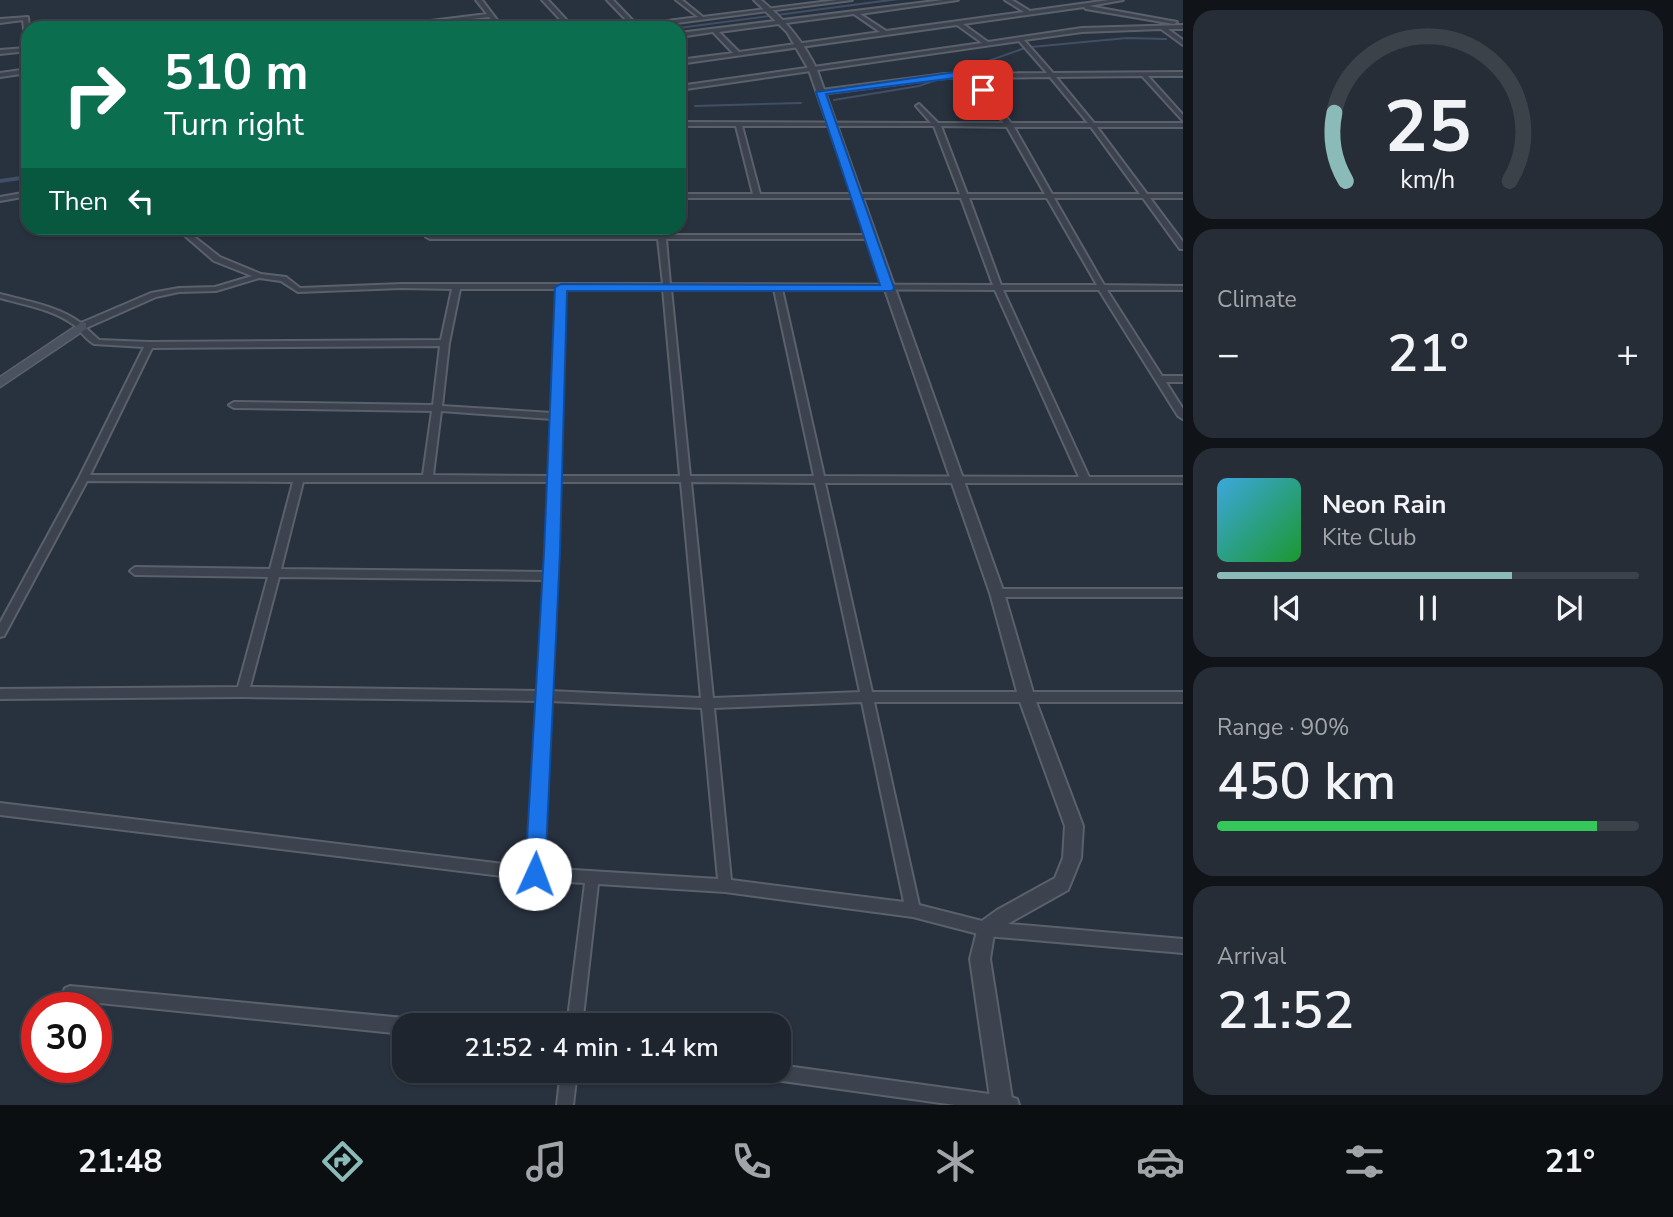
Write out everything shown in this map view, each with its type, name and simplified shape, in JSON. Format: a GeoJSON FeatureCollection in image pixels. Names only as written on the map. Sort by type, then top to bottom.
{"type":"FeatureCollection","features":[{"type":"Feature","properties":{"kind":"main road"},"geometry":{"type":"LineString","coordinates":[[2,379],[82,326]]}},
{"type":"Feature","properties":{"kind":"street"},"geometry":{"type":"LineString","coordinates":[[479,0],[495,21]]}},
{"type":"Feature","properties":{"kind":"street"},"geometry":{"type":"LineString","coordinates":[[545,0],[564,21]]}},
{"type":"Feature","properties":{"kind":"street"},"geometry":{"type":"LineString","coordinates":[[610,0],[630,21]]}},
{"type":"Feature","properties":{"kind":"street"},"geometry":{"type":"LineString","coordinates":[[679,0],[703,19]]}},
{"type":"Feature","properties":{"kind":"street"},"geometry":{"type":"LineString","coordinates":[[757,0],[776,16],[802,45],[813,70],[997,593],[1027,699],[1074,826],[1072,858],[1062,884],[986,929],[980,958],[1005,1105],[791,1074]]}},
{"type":"Feature","properties":{"kind":"street"},"geometry":{"type":"LineString","coordinates":[[686,34],[849,0]]}},
{"type":"Feature","properties":{"kind":"street"},"geometry":{"type":"LineString","coordinates":[[686,21],[855,13],[956,0]]}},
{"type":"Feature","properties":{"kind":"street"},"geometry":{"type":"LineString","coordinates":[[1008,0],[1030,13]]}},
{"type":"Feature","properties":{"kind":"street"},"geometry":{"type":"LineString","coordinates":[[1071,0],[1103,12],[1183,26]]}},
{"type":"Feature","properties":{"kind":"street"},"geometry":{"type":"LineString","coordinates":[[686,61],[1120,0]]}},
{"type":"Feature","properties":{"kind":"street"},"geometry":{"type":"LineString","coordinates":[[855,13],[885,33]]}},
{"type":"Feature","properties":{"kind":"street"},"geometry":{"type":"LineString","coordinates":[[438,21],[490,15]]}},
{"type":"Feature","properties":{"kind":"street"},"geometry":{"type":"LineString","coordinates":[[0,21],[26,21]]}},
{"type":"Feature","properties":{"kind":"street"},"geometry":{"type":"LineString","coordinates":[[958,23],[987,44]]}},
{"type":"Feature","properties":{"kind":"street"},"geometry":{"type":"LineString","coordinates":[[686,87],[1082,30],[1183,26]]}},
{"type":"Feature","properties":{"kind":"street"},"geometry":{"type":"LineString","coordinates":[[1162,27],[1183,43]]}},
{"type":"Feature","properties":{"kind":"street"},"geometry":{"type":"LineString","coordinates":[[714,30],[738,54]]}},
{"type":"Feature","properties":{"kind":"street"},"geometry":{"type":"LineString","coordinates":[[1020,39],[1054,75],[1183,247]]}},
{"type":"Feature","properties":{"kind":"street"},"geometry":{"type":"LineString","coordinates":[[0,52],[21,49]]}},
{"type":"Feature","properties":{"kind":"street"},"geometry":{"type":"LineString","coordinates":[[0,75],[21,72]]}},
{"type":"Feature","properties":{"kind":"street"},"geometry":{"type":"LineString","coordinates":[[1143,74],[1183,122]]}},
{"type":"Feature","properties":{"kind":"street"},"geometry":{"type":"LineString","coordinates":[[821,92],[916,78],[970,75],[1183,74]]}},
{"type":"Feature","properties":{"kind":"street"},"geometry":{"type":"LineString","coordinates":[[970,75],[1010,126],[1102,288],[1183,416]]}},
{"type":"Feature","properties":{"kind":"street"},"geometry":{"type":"LineString","coordinates":[[919,106],[937,125],[966,196],[998,287],[1085,480]]}},
{"type":"Feature","properties":{"kind":"street"},"geometry":{"type":"LineString","coordinates":[[686,124],[1093,126],[1183,122]]}},
{"type":"Feature","properties":{"kind":"street"},"geometry":{"type":"LineString","coordinates":[[739,125],[757,197]]}},
{"type":"Feature","properties":{"kind":"street"},"geometry":{"type":"LineString","coordinates":[[0,199],[21,195]]}},
{"type":"Feature","properties":{"kind":"street"},"geometry":{"type":"LineString","coordinates":[[686,196],[1183,196]]}},
{"type":"Feature","properties":{"kind":"street"},"geometry":{"type":"LineString","coordinates":[[686,233],[870,237]]}},
{"type":"Feature","properties":{"kind":"street"},"geometry":{"type":"LineString","coordinates":[[188,235],[217,259],[259,276],[283,279],[298,290],[456,287],[1183,288]]}},
{"type":"Feature","properties":{"kind":"street"},"geometry":{"type":"LineString","coordinates":[[430,237],[546,235]]}},
{"type":"Feature","properties":{"kind":"street"},"geometry":{"type":"LineString","coordinates":[[662,235],[725,886]]}},
{"type":"Feature","properties":{"kind":"street"},"geometry":{"type":"LineString","coordinates":[[82,326],[154,295],[179,290],[216,289],[259,276]]}},
{"type":"Feature","properties":{"kind":"street"},"geometry":{"type":"LineString","coordinates":[[428,478],[445,342],[456,287]]}},
{"type":"Feature","properties":{"kind":"street"},"geometry":{"type":"LineString","coordinates":[[535,874],[555,477],[561,287]]}},
{"type":"Feature","properties":{"kind":"street"},"geometry":{"type":"LineString","coordinates":[[778,289],[913,910]]}},
{"type":"Feature","properties":{"kind":"street"},"geometry":{"type":"LineString","coordinates":[[0,296],[62,316],[82,326],[91,341],[97,342],[149,345],[445,342]]}},
{"type":"Feature","properties":{"kind":"street"},"geometry":{"type":"LineString","coordinates":[[0,633],[84,478],[149,345]]}},
{"type":"Feature","properties":{"kind":"street"},"geometry":{"type":"LineString","coordinates":[[1160,379],[1183,379]]}},
{"type":"Feature","properties":{"kind":"street"},"geometry":{"type":"LineString","coordinates":[[234,405],[436,408],[556,416]]}},
{"type":"Feature","properties":{"kind":"street"},"geometry":{"type":"LineString","coordinates":[[84,478],[1183,480]]}},
{"type":"Feature","properties":{"kind":"street"},"geometry":{"type":"LineString","coordinates":[[243,692],[299,478]]}},
{"type":"Feature","properties":{"kind":"street"},"geometry":{"type":"LineString","coordinates":[[135,571],[550,576]]}},
{"type":"Feature","properties":{"kind":"street"},"geometry":{"type":"LineString","coordinates":[[997,593],[1183,593]]}},
{"type":"Feature","properties":{"kind":"street"},"geometry":{"type":"LineString","coordinates":[[0,694],[243,692],[543,696],[706,703],[867,697],[1183,697]]}},
{"type":"Feature","properties":{"kind":"street"},"geometry":{"type":"LineString","coordinates":[[0,809],[535,874],[725,886],[913,910],[986,929],[1183,946]]}},
{"type":"Feature","properties":{"kind":"street"},"geometry":{"type":"LineString","coordinates":[[576,1013],[592,879]]}},
{"type":"Feature","properties":{"kind":"street"},"geometry":{"type":"LineString","coordinates":[[112,997],[392,1026]]}},
{"type":"Feature","properties":{"kind":"street"},"geometry":{"type":"LineString","coordinates":[[565,1105],[568,1083]]}},
{"type":"Feature","properties":{"kind":"waterway"},"geometry":{"type":"LineString","coordinates":[[686,26],[896,0]]}},
{"type":"Feature","properties":{"kind":"waterway"},"geometry":{"type":"LineString","coordinates":[[1031,47],[1127,38],[1166,39]]}},
{"type":"Feature","properties":{"kind":"waterway"},"geometry":{"type":"LineString","coordinates":[[954,73],[1025,48]]}},
{"type":"Feature","properties":{"kind":"waterway"},"geometry":{"type":"LineString","coordinates":[[834,100],[919,86],[942,78]]}},
{"type":"Feature","properties":{"kind":"waterway"},"geometry":{"type":"LineString","coordinates":[[695,106],[801,103]]}},
{"type":"Feature","properties":{"kind":"waterway"},"geometry":{"type":"LineString","coordinates":[[0,181],[21,178]]}},
{"type":"Feature","properties":{"kind":"route"},"geometry":{"type":"LineString","coordinates":[[535,874],[552,552],[561,287],[888,288],[821,92],[956,75],[970,75],[983,90]]}}]}
